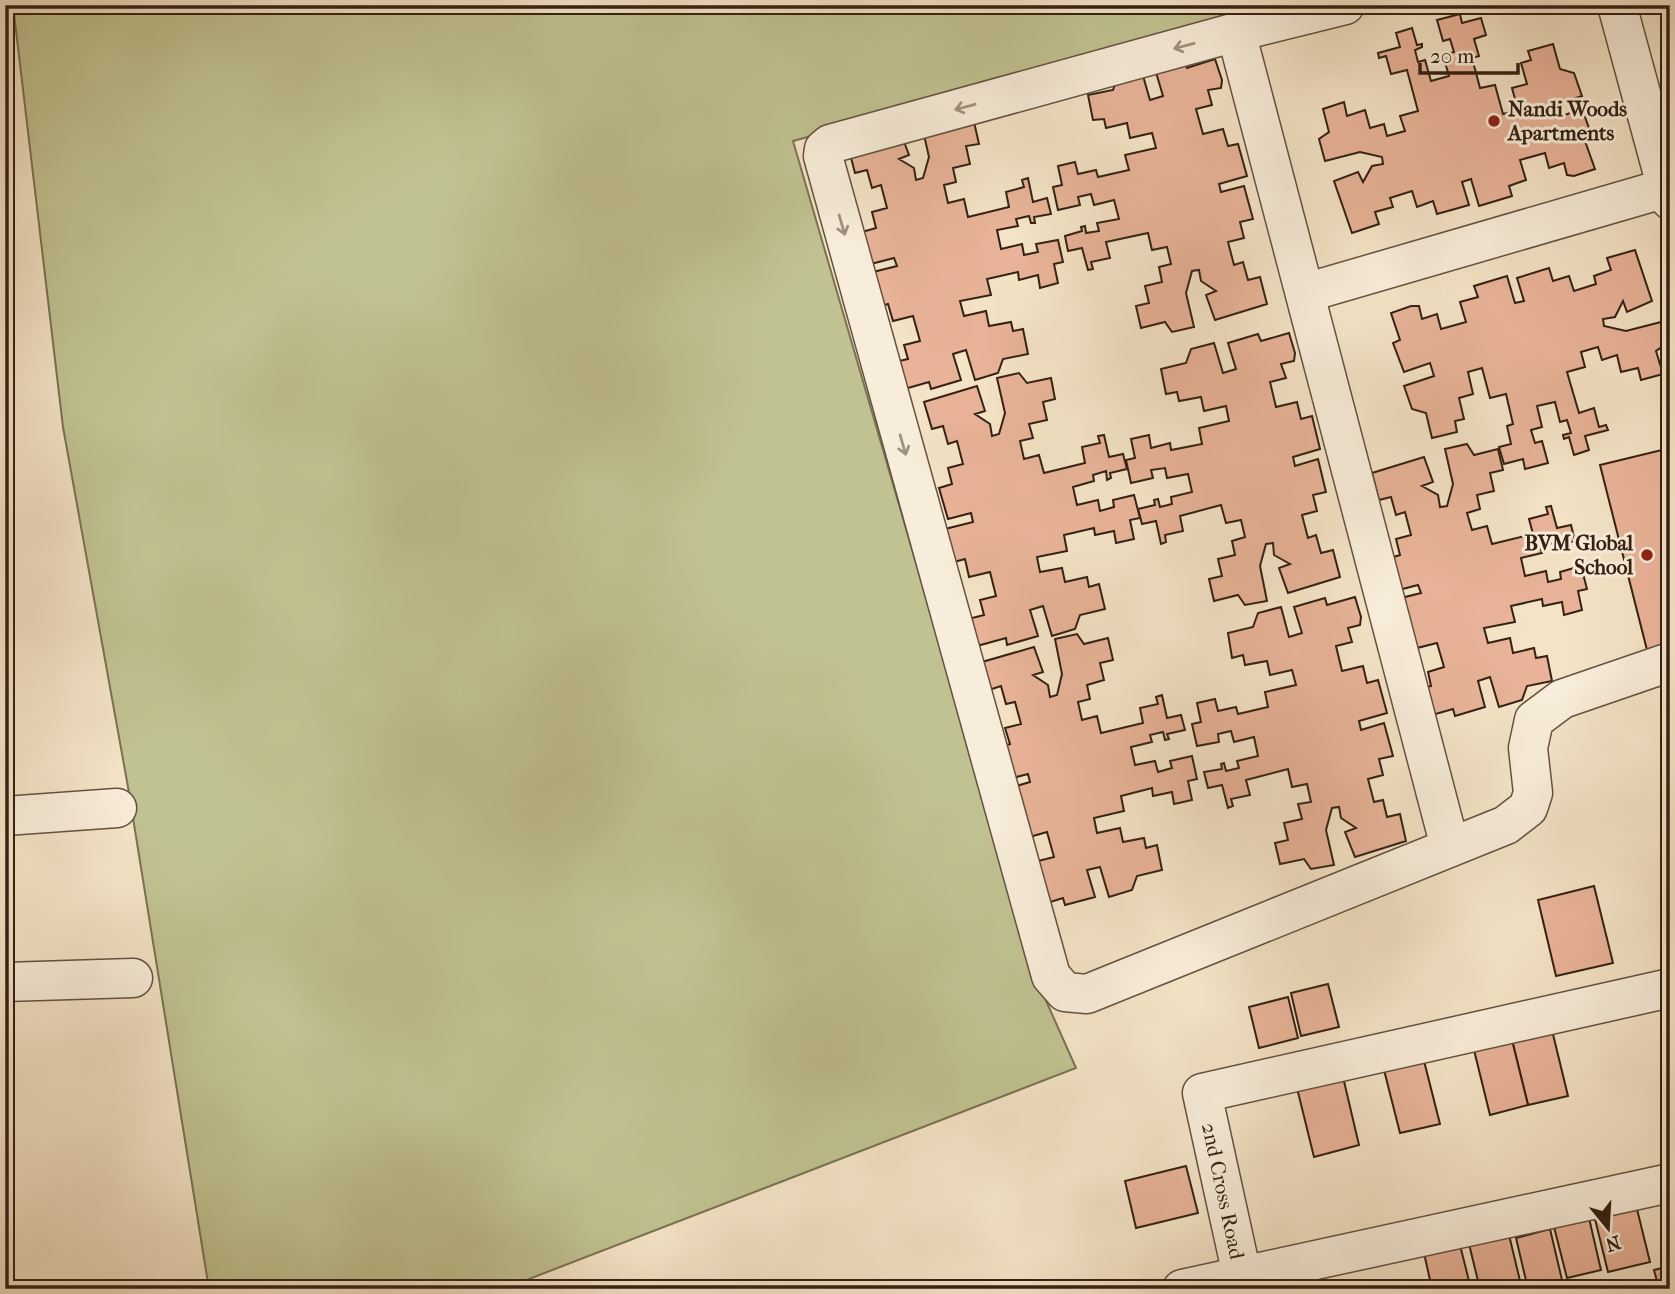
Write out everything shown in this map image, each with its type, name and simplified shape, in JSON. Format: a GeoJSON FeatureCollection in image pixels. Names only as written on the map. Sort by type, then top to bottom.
{"type":"FeatureCollection","features":[{"type":"Feature","properties":{"kind":"street"},"geometry":{"type":"LineString","coordinates":[[1345,5],[1236,32],[830,144],[824,149],[823,156],[1051,976],[1065,992],[1087,994],[1506,825],[1528,808],[1533,793],[1528,748],[1534,720],[1562,699],[1670,662]]}},
{"type":"Feature","properties":{"kind":"street"},"geometry":{"type":"LineString","coordinates":[[1305,293],[1668,194],[1617,5]]}},
{"type":"Feature","properties":{"kind":"street"},"geometry":{"type":"LineString","coordinates":[[1236,32],[1450,847]]}},
{"type":"Feature","properties":{"kind":"street"},"geometry":{"type":"LineString","coordinates":[[5,816],[117,808]]}},
{"type":"Feature","properties":{"kind":"street"},"geometry":{"type":"LineString","coordinates":[[5,982],[134,978]]}},
{"type":"Feature","properties":{"kind":"street","name":"2nd Cross Road"},"geometry":{"type":"LineString","coordinates":[[1243,1282],[1202,1093],[1670,988]]}},
{"type":"Feature","properties":{"kind":"street"},"geometry":{"type":"LineString","coordinates":[[1182,1289],[1243,1282],[1670,1183]]}},
{"type":"Feature","properties":{"kind":"green space"},"geometry":{"type":"Polygon","coordinates":[[[13,5],[1291,5],[793,141],[1039,985],[1076,1068],[503,1289],[209,1289],[128,787],[63,427],[13,5]]]}},
{"type":"Feature","properties":{"kind":"building","name":"Nandi Woods Apartments"},"geometry":{"type":"Polygon","coordinates":[[[1460,14],[1462,23],[1481,18],[1486,35],[1474,39],[1479,56],[1472,58],[1480,88],[1495,85],[1503,114],[1518,110],[1512,88],[1527,84],[1521,63],[1531,60],[1528,51],[1553,44],[1560,69],[1574,73],[1582,96],[1552,106],[1556,118],[1582,109],[1593,139],[1585,141],[1595,169],[1574,176],[1567,175],[1564,163],[1549,168],[1545,153],[1520,160],[1526,180],[1509,186],[1512,196],[1479,206],[1471,179],[1462,182],[1469,205],[1437,214],[1433,201],[1417,207],[1412,191],[1390,198],[1393,207],[1375,212],[1379,224],[1352,233],[1334,181],[1358,172],[1363,182],[1372,166],[1383,164],[1382,157],[1360,152],[1325,161],[1319,139],[1329,132],[1323,109],[1344,102],[1347,116],[1365,110],[1370,128],[1384,124],[1387,136],[1405,131],[1400,116],[1418,111],[1407,70],[1391,74],[1386,56],[1379,58],[1378,53],[1400,47],[1396,33],[1412,28],[1417,45],[1422,44],[1422,47],[1415,50],[1418,62],[1425,60],[1431,81],[1449,76],[1443,55],[1454,52],[1450,39],[1443,41],[1437,20],[1460,14]]]}},
{"type":"Feature","properties":{"kind":"building"},"geometry":{"type":"Polygon","coordinates":[[[1215,59],[1222,80],[1221,88],[1208,90],[1212,105],[1196,109],[1203,134],[1223,129],[1228,146],[1238,144],[1247,176],[1219,184],[1221,192],[1244,186],[1253,219],[1240,222],[1244,238],[1228,242],[1234,265],[1243,262],[1248,280],[1260,277],[1267,304],[1215,320],[1206,295],[1216,291],[1201,281],[1199,270],[1192,271],[1186,293],[1194,327],[1172,332],[1165,322],[1141,328],[1136,306],[1149,303],[1145,286],[1162,282],[1159,267],[1171,264],[1167,247],[1152,250],[1148,233],[1106,242],[1110,258],[1091,262],[1093,269],[1088,270],[1082,248],[1068,251],[1065,236],[1082,231],[1081,227],[1085,226],[1086,233],[1099,231],[1097,223],[1119,219],[1114,200],[1094,205],[1091,194],[1078,197],[1080,205],[1058,210],[1053,187],[1062,185],[1058,166],[1075,162],[1078,174],[1096,170],[1098,177],[1129,170],[1125,155],[1156,148],[1152,133],[1130,138],[1127,123],[1106,128],[1104,119],[1093,120],[1088,95],[1113,90],[1118,76],[1141,69],[1150,100],[1163,96],[1155,69],[1185,61],[1187,68],[1215,59]]]}},
{"type":"Feature","properties":{"kind":"building"},"geometry":{"type":"Polygon","coordinates":[[[921,122],[974,122],[979,144],[966,146],[970,164],[953,168],[956,182],[944,185],[948,203],[964,199],[968,217],[1009,207],[1006,192],[1024,187],[1022,180],[1028,178],[1033,202],[1047,198],[1051,214],[1034,217],[1035,223],[1031,223],[1029,216],[1016,219],[1018,226],[997,230],[1001,249],[1022,244],[1024,255],[1038,252],[1036,244],[1058,240],[1063,262],[1054,264],[1058,283],[1040,288],[1038,275],[1019,280],[1018,272],[987,279],[991,295],[960,301],[964,316],[986,311],[989,326],[1011,322],[1013,331],[1023,329],[1028,354],[1003,359],[998,373],[975,380],[966,350],[953,354],[961,380],[931,389],[929,382],[901,390],[895,362],[908,359],[904,345],[920,341],[913,316],[893,321],[888,304],[877,307],[869,273],[897,266],[894,258],[871,264],[862,232],[876,228],[872,212],[887,208],[881,185],[872,188],[867,170],[855,173],[848,146],[900,131],[909,155],[899,159],[914,168],[916,180],[923,178],[929,157],[921,122]]]}},
{"type":"Feature","properties":{"kind":"building"},"geometry":{"type":"Polygon","coordinates":[[[1635,250],[1652,301],[1627,312],[1623,301],[1615,317],[1603,319],[1604,326],[1626,331],[1661,322],[1666,344],[1656,351],[1663,374],[1641,380],[1638,368],[1621,372],[1617,355],[1602,360],[1598,347],[1581,352],[1585,367],[1567,372],[1579,413],[1594,408],[1599,427],[1606,425],[1608,430],[1585,436],[1589,450],[1574,455],[1569,437],[1564,439],[1563,435],[1571,433],[1567,420],[1560,422],[1555,402],[1537,406],[1542,427],[1531,430],[1535,443],[1542,441],[1548,463],[1525,469],[1523,459],[1504,464],[1499,447],[1511,444],[1507,426],[1513,424],[1506,394],[1490,398],[1482,368],[1468,372],[1473,394],[1459,398],[1464,419],[1455,421],[1457,432],[1432,438],[1426,413],[1412,409],[1404,386],[1434,376],[1430,363],[1404,372],[1393,343],[1400,340],[1391,313],[1419,306],[1422,319],[1437,314],[1441,329],[1466,322],[1460,302],[1478,297],[1474,286],[1507,276],[1515,303],[1524,301],[1517,278],[1549,268],[1553,281],[1569,276],[1574,291],[1596,284],[1594,276],[1611,270],[1607,258],[1635,250]]]}},
{"type":"Feature","properties":{"kind":"building"},"geometry":{"type":"Polygon","coordinates":[[[1289,333],[1295,353],[1294,361],[1281,364],[1286,378],[1270,382],[1276,407],[1297,402],[1301,419],[1312,416],[1320,449],[1293,457],[1295,466],[1318,459],[1326,492],[1313,495],[1317,511],[1302,515],[1308,538],[1316,535],[1321,553],[1333,550],[1340,577],[1288,593],[1279,568],[1290,564],[1274,555],[1273,543],[1266,544],[1260,566],[1267,601],[1245,605],[1238,595],[1214,601],[1209,579],[1222,576],[1218,559],[1235,555],[1232,541],[1245,537],[1241,520],[1226,523],[1221,505],[1180,516],[1183,531],[1165,535],[1166,542],[1161,544],[1156,521],[1142,524],[1138,509],[1155,505],[1154,500],[1158,499],[1160,507],[1172,504],[1171,497],[1192,492],[1188,474],[1167,478],[1165,468],[1151,470],[1153,478],[1131,483],[1126,460],[1135,458],[1131,439],[1149,435],[1151,448],[1170,443],[1171,450],[1202,444],[1199,428],[1229,421],[1226,406],[1204,411],[1201,397],[1179,401],[1177,392],[1166,394],[1161,369],[1186,363],[1191,349],[1214,343],[1223,373],[1236,369],[1228,343],[1258,334],[1261,341],[1289,333]]]}},
{"type":"Feature","properties":{"kind":"building"},"geometry":{"type":"Polygon","coordinates":[[[1019,373],[1027,383],[1051,378],[1055,399],[1043,402],[1047,420],[1029,424],[1033,438],[1020,441],[1024,459],[1039,455],[1044,473],[1085,463],[1082,447],[1100,443],[1098,436],[1104,435],[1109,457],[1123,454],[1127,469],[1110,473],[1111,478],[1107,480],[1106,471],[1093,475],[1094,481],[1073,487],[1077,505],[1098,500],[1100,511],[1114,507],[1113,500],[1134,495],[1140,518],[1130,520],[1134,539],[1116,543],[1114,531],[1095,535],[1094,528],[1064,535],[1067,551],[1037,557],[1040,572],[1062,568],[1065,582],[1087,577],[1089,587],[1099,584],[1105,609],[1080,615],[1075,629],[1052,636],[1043,606],[1030,610],[1038,636],[1007,645],[1006,638],[977,646],[971,626],[972,618],[984,615],[980,600],[996,596],[990,572],[969,577],[965,559],[954,562],[945,529],[973,522],[971,513],[948,519],[939,488],[952,484],[948,468],[963,464],[957,441],[948,444],[943,426],[932,429],[924,402],[977,386],[985,411],[975,414],[990,424],[992,436],[999,434],[1005,413],[997,378],[1019,373]]]}},
{"type":"Feature","properties":{"kind":"building"},"geometry":{"type":"Polygon","coordinates":[[[1467,444],[1474,455],[1498,449],[1503,470],[1490,473],[1494,491],[1477,495],[1480,509],[1467,513],[1472,530],[1487,526],[1492,544],[1533,534],[1529,519],[1548,514],[1546,507],[1551,506],[1557,528],[1571,525],[1575,541],[1558,545],[1559,549],[1555,551],[1553,543],[1540,546],[1542,553],[1521,558],[1525,576],[1546,571],[1548,582],[1561,579],[1560,572],[1581,566],[1587,589],[1578,591],[1582,610],[1564,615],[1562,602],[1543,606],[1542,599],[1511,606],[1515,622],[1484,628],[1488,643],[1510,638],[1513,653],[1534,648],[1536,658],[1547,656],[1552,681],[1527,686],[1522,700],[1499,707],[1490,677],[1478,681],[1485,707],[1455,716],[1453,709],[1425,717],[1419,689],[1431,686],[1428,672],[1444,667],[1437,643],[1417,648],[1393,600],[1421,593],[1418,585],[1395,591],[1387,559],[1400,555],[1396,539],[1411,535],[1405,512],[1396,515],[1391,497],[1379,500],[1372,473],[1424,457],[1433,482],[1422,486],[1438,495],[1440,507],[1447,506],[1453,484],[1445,449],[1467,444]]]}},
{"type":"Feature","properties":{"kind":"building","name":"BVM Global School"},"geometry":{"type":"Polygon","coordinates":[[[1670,448],[1670,644],[1647,650],[1600,465],[1670,448]]]}},
{"type":"Feature","properties":{"kind":"building"},"geometry":{"type":"Polygon","coordinates":[[[1355,597],[1361,617],[1360,625],[1348,628],[1352,642],[1336,646],[1342,671],[1363,666],[1367,683],[1378,680],[1387,713],[1359,721],[1361,730],[1384,723],[1393,756],[1379,759],[1383,775],[1368,779],[1374,802],[1383,800],[1387,817],[1400,814],[1406,841],[1355,857],[1345,832],[1356,828],[1341,818],[1339,807],[1332,808],[1326,830],[1334,865],[1311,869],[1304,859],[1280,864],[1275,843],[1288,840],[1284,823],[1302,819],[1298,804],[1311,802],[1307,784],[1292,787],[1288,769],[1246,780],[1250,795],[1231,799],[1233,806],[1228,808],[1222,785],[1208,788],[1204,772],[1222,769],[1221,764],[1224,763],[1226,771],[1239,768],[1237,761],[1258,756],[1254,737],[1234,742],[1231,731],[1218,734],[1219,742],[1197,746],[1192,724],[1201,722],[1197,703],[1215,699],[1218,711],[1236,707],[1238,714],[1268,707],[1265,692],[1296,685],[1292,670],[1270,675],[1267,661],[1245,665],[1243,655],[1232,658],[1228,633],[1253,627],[1258,613],[1281,607],[1289,637],[1302,633],[1294,607],[1325,598],[1327,605],[1355,597]]]}},
{"type":"Feature","properties":{"kind":"building"},"geometry":{"type":"Polygon","coordinates":[[[1077,634],[1084,644],[1108,638],[1113,660],[1100,663],[1104,680],[1087,685],[1090,699],[1078,702],[1082,720],[1097,716],[1101,733],[1143,723],[1140,708],[1158,704],[1156,697],[1162,695],[1167,718],[1181,715],[1185,730],[1167,734],[1169,739],[1165,740],[1163,732],[1150,735],[1152,742],[1131,747],[1135,765],[1155,761],[1158,772],[1172,768],[1170,761],[1192,756],[1197,779],[1188,781],[1192,800],[1174,804],[1172,792],[1153,796],[1152,788],[1121,796],[1124,811],[1094,818],[1097,833],[1120,828],[1123,842],[1144,838],[1146,848],[1157,845],[1162,870],[1137,876],[1132,890],[1109,897],[1100,867],[1087,870],[1095,897],[1065,905],[1063,898],[1034,907],[1038,861],[1054,857],[1047,832],[1026,838],[1003,790],[1030,782],[1028,774],[1005,780],[996,748],[1010,744],[1005,728],[1021,724],[1015,702],[1006,704],[1001,686],[989,690],[982,662],[1034,647],[1043,672],[1033,675],[1048,685],[1050,697],[1057,695],[1062,674],[1055,639],[1077,634]]]}},
{"type":"Feature","properties":{"kind":"building"},"geometry":{"type":"Polygon","coordinates":[[[1594,886],[1613,963],[1556,976],[1538,900],[1594,886]]]}},
{"type":"Feature","properties":{"kind":"building"},"geometry":{"type":"Polygon","coordinates":[[[1328,984],[1339,1027],[1301,1036],[1291,993],[1328,984]]]}},
{"type":"Feature","properties":{"kind":"building"},"geometry":{"type":"Polygon","coordinates":[[[1288,997],[1298,1038],[1259,1048],[1249,1007],[1288,997]]]}},
{"type":"Feature","properties":{"kind":"building"},"geometry":{"type":"Polygon","coordinates":[[[1551,1026],[1568,1096],[1528,1105],[1511,1036],[1551,1026]]]}},
{"type":"Feature","properties":{"kind":"building"},"geometry":{"type":"Polygon","coordinates":[[[1511,1036],[1528,1105],[1490,1115],[1473,1046],[1511,1036]]]}},
{"type":"Feature","properties":{"kind":"building"},"geometry":{"type":"Polygon","coordinates":[[[1422,1053],[1440,1124],[1400,1133],[1382,1062],[1422,1053]]]}},
{"type":"Feature","properties":{"kind":"building"},"geometry":{"type":"Polygon","coordinates":[[[1343,1077],[1359,1145],[1314,1157],[1297,1088],[1343,1077]]]}},
{"type":"Feature","properties":{"kind":"building"},"geometry":{"type":"Polygon","coordinates":[[[1186,1166],[1198,1213],[1136,1228],[1125,1181],[1186,1166]]]}},
{"type":"Feature","properties":{"kind":"building"},"geometry":{"type":"Polygon","coordinates":[[[1636,1205],[1650,1262],[1608,1272],[1594,1215],[1636,1205]]]}},
{"type":"Feature","properties":{"kind":"building"},"geometry":{"type":"Polygon","coordinates":[[[1589,1218],[1601,1270],[1567,1278],[1554,1227],[1589,1218]]]}},
{"type":"Feature","properties":{"kind":"building"},"geometry":{"type":"Polygon","coordinates":[[[1550,1229],[1562,1280],[1528,1289],[1516,1238],[1550,1229]]]}},
{"type":"Feature","properties":{"kind":"building"},"geometry":{"type":"Polygon","coordinates":[[[1509,1235],[1522,1289],[1480,1289],[1469,1244],[1509,1235]]]}},
{"type":"Feature","properties":{"kind":"building"},"geometry":{"type":"Polygon","coordinates":[[[1460,1245],[1471,1289],[1432,1289],[1424,1253],[1460,1245]]]}},
{"type":"Feature","properties":{"kind":"building"},"geometry":{"type":"Polygon","coordinates":[[[1670,1266],[1670,1289],[1659,1289],[1654,1270],[1670,1266]]]}},
{"type":"Feature","properties":{"kind":"place","name":"Nandi Woods Apartments"},"geometry":{"type":"Point","coordinates":[1494,121]}},
{"type":"Feature","properties":{"kind":"place","name":"BVM Global School"},"geometry":{"type":"Point","coordinates":[1647,555]}}]}
